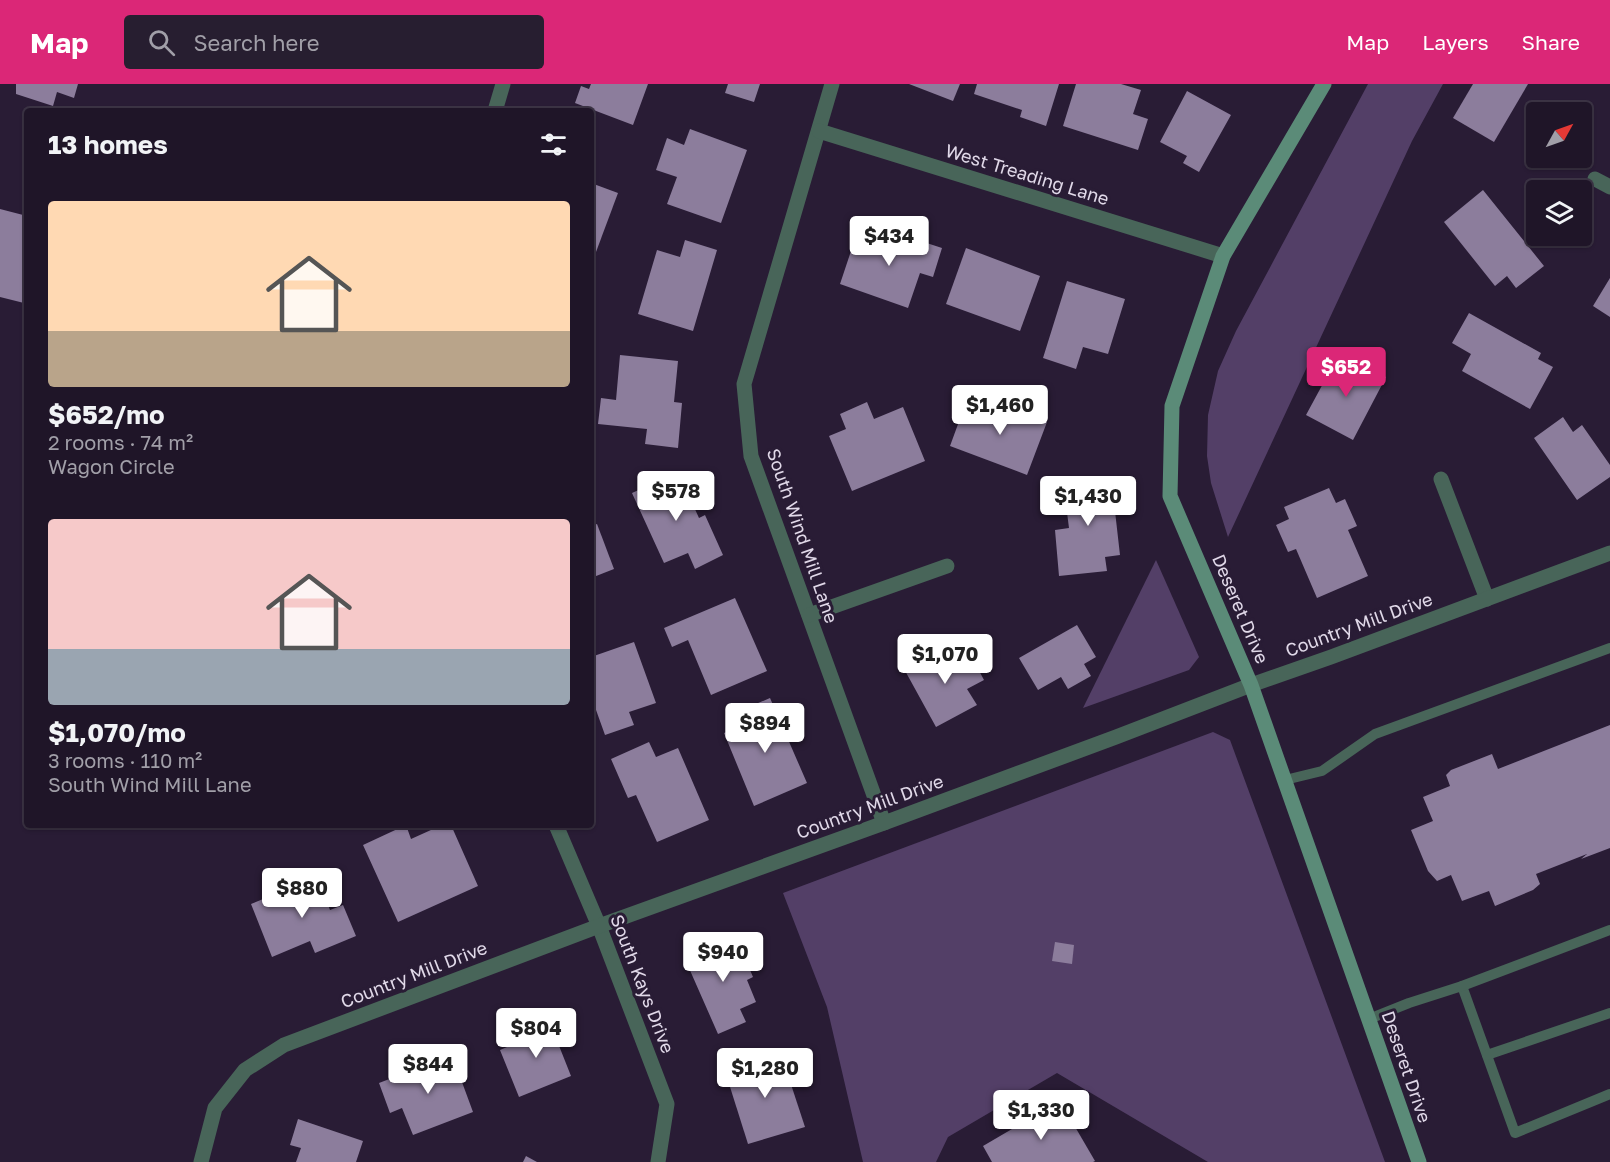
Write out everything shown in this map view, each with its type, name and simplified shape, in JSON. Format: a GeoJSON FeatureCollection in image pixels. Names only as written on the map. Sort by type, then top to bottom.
{"type":"FeatureCollection","features":[{"type":"Feature","properties":{"kind":"street"},"geometry":{"type":"LineString","coordinates":[[496,108],[502,84]]}},
{"type":"Feature","properties":{"kind":"street","name":"South Wind Mill Lane"},"geometry":{"type":"LineString","coordinates":[[832,84],[744,384],[751,456],[884,823]]}},
{"type":"Feature","properties":{"kind":"street","name":"Deseret Drive"},"geometry":{"type":"LineString","coordinates":[[1324,84],[1223,256],[1172,406],[1170,496],[1251,685],[1419,1162]]}},
{"type":"Feature","properties":{"kind":"street","name":"West Treading Lane"},"geometry":{"type":"LineString","coordinates":[[819,131],[1223,256]]}},
{"type":"Feature","properties":{"kind":"street"},"geometry":{"type":"LineString","coordinates":[[1595,179],[1610,187]]}},
{"type":"Feature","properties":{"kind":"street"},"geometry":{"type":"LineString","coordinates":[[1441,479],[1487,599]]}},
{"type":"Feature","properties":{"kind":"street","name":"Country Mill Drive"},"geometry":{"type":"LineString","coordinates":[[201,1162],[215,1108],[245,1070],[284,1045],[599,926],[884,823],[1610,553]]}},
{"type":"Feature","properties":{"kind":"street"},"geometry":{"type":"LineString","coordinates":[[809,615],[946,566]]}},
{"type":"Feature","properties":{"kind":"street","name":"South Kays Drive"},"geometry":{"type":"LineString","coordinates":[[557,828],[599,926],[667,1104],[658,1162]]}},
{"type":"Feature","properties":{"kind":"lane"},"geometry":{"type":"LineString","coordinates":[[1285,780],[1322,771],[1375,734],[1610,648]]}},
{"type":"Feature","properties":{"kind":"lane"},"geometry":{"type":"LineString","coordinates":[[1369,1019],[1610,930]]}},
{"type":"Feature","properties":{"kind":"lane"},"geometry":{"type":"LineString","coordinates":[[1462,986],[1515,1133],[1610,1095]]}},
{"type":"Feature","properties":{"kind":"lane"},"geometry":{"type":"LineString","coordinates":[[1487,1055],[1610,1013]]}},
{"type":"Feature","properties":{"kind":"shaded area"},"geometry":{"type":"Polygon","coordinates":[[[1368,84],[1443,84],[1412,141],[1228,537],[1211,483],[1207,456],[1208,415],[1218,371],[1236,331],[1368,84]]]}},
{"type":"Feature","properties":{"kind":"shaded area"},"geometry":{"type":"Polygon","coordinates":[[[1156,560],[1199,657],[1189,670],[1083,708],[1156,560]]]}},
{"type":"Feature","properties":{"kind":"shaded area"},"geometry":{"type":"Polygon","coordinates":[[[1213,732],[1230,740],[1385,1162],[1208,1162],[1057,1073],[948,1137],[936,1162],[863,1162],[827,1007],[783,893],[1213,732]]]}},
{"type":"Feature","properties":{"kind":"building"},"geometry":{"type":"Polygon","coordinates":[[[16,84],[78,84],[74,98],[57,92],[53,106],[16,94],[16,84]]]}},
{"type":"Feature","properties":{"kind":"building"},"geometry":{"type":"Polygon","coordinates":[[[591,84],[648,84],[633,125],[594,110],[594,108],[575,103],[581,86],[589,89],[591,84]]]}},
{"type":"Feature","properties":{"kind":"building"},"geometry":{"type":"Polygon","coordinates":[[[728,84],[760,84],[754,102],[725,93],[728,84]]]}},
{"type":"Feature","properties":{"kind":"building"},"geometry":{"type":"Polygon","coordinates":[[[909,84],[960,84],[953,101],[909,84]]]}},
{"type":"Feature","properties":{"kind":"building"},"geometry":{"type":"Polygon","coordinates":[[[977,84],[1059,84],[1046,126],[1020,117],[1022,110],[974,94],[977,84]]]}},
{"type":"Feature","properties":{"kind":"building"},"geometry":{"type":"Polygon","coordinates":[[[1076,84],[1121,84],[1141,90],[1133,114],[1148,119],[1138,150],[1063,126],[1076,84]]]}},
{"type":"Feature","properties":{"kind":"building"},"geometry":{"type":"Polygon","coordinates":[[[1473,84],[1528,84],[1494,142],[1453,118],[1473,84]]]}},
{"type":"Feature","properties":{"kind":"building"},"geometry":{"type":"Polygon","coordinates":[[[1187,91],[1231,115],[1199,172],[1183,163],[1187,156],[1160,142],[1187,91]]]}},
{"type":"Feature","properties":{"kind":"building"},"geometry":{"type":"Polygon","coordinates":[[[690,129],[747,150],[721,223],[667,204],[677,177],[656,170],[667,138],[684,145],[690,129]]]}},
{"type":"Feature","properties":{"kind":"building"},"geometry":{"type":"Polygon","coordinates":[[[594,184],[618,193],[596,252],[594,251],[594,184]]]}},
{"type":"Feature","properties":{"kind":"building"},"geometry":{"type":"Polygon","coordinates":[[[1483,190],[1544,266],[1516,288],[1507,276],[1495,286],[1444,222],[1483,190]]]}},
{"type":"Feature","properties":{"kind":"building"},"geometry":{"type":"Polygon","coordinates":[[[0,209],[24,215],[24,303],[0,297],[0,209]]]}},
{"type":"Feature","properties":{"kind":"building"},"geometry":{"type":"Polygon","coordinates":[[[858,230],[896,243],[899,234],[942,248],[933,277],[920,273],[908,308],[840,284],[858,230]]]}},
{"type":"Feature","properties":{"kind":"building"},"geometry":{"type":"Polygon","coordinates":[[[685,240],[717,250],[693,331],[638,314],[657,250],[680,257],[685,240]]]}},
{"type":"Feature","properties":{"kind":"building"},"geometry":{"type":"Polygon","coordinates":[[[966,248],[1040,276],[1020,331],[946,304],[966,248]]]}},
{"type":"Feature","properties":{"kind":"building"},"geometry":{"type":"Polygon","coordinates":[[[1610,278],[1610,317],[1593,306],[1610,278]]]}},
{"type":"Feature","properties":{"kind":"building"},"geometry":{"type":"Polygon","coordinates":[[[1067,281],[1125,299],[1108,354],[1083,347],[1076,369],[1043,358],[1067,281]]]}},
{"type":"Feature","properties":{"kind":"building"},"geometry":{"type":"Polygon","coordinates":[[[1469,313],[1541,353],[1538,359],[1553,367],[1530,409],[1462,371],[1471,354],[1452,343],[1469,313]]]}},
{"type":"Feature","properties":{"kind":"building"},"geometry":{"type":"Polygon","coordinates":[[[620,355],[678,361],[674,402],[682,403],[678,448],[645,444],[647,429],[598,424],[601,398],[616,400],[620,355]]]}},
{"type":"Feature","properties":{"kind":"building"},"geometry":{"type":"Polygon","coordinates":[[[1353,359],[1386,377],[1353,440],[1306,415],[1332,367],[1345,373],[1353,359]]]}},
{"type":"Feature","properties":{"kind":"building"},"geometry":{"type":"Polygon","coordinates":[[[983,397],[1047,422],[1027,475],[950,446],[961,416],[973,421],[983,397]]]}},
{"type":"Feature","properties":{"kind":"building"},"geometry":{"type":"Polygon","coordinates":[[[867,402],[874,419],[903,407],[925,461],[852,491],[829,436],[846,429],[840,414],[867,402]]]}},
{"type":"Feature","properties":{"kind":"building"},"geometry":{"type":"Polygon","coordinates":[[[1563,417],[1573,432],[1582,425],[1610,465],[1610,477],[1577,500],[1534,438],[1563,417]]]}},
{"type":"Feature","properties":{"kind":"building"},"geometry":{"type":"Polygon","coordinates":[[[678,472],[699,518],[705,515],[723,555],[695,569],[688,553],[664,563],[632,493],[678,472]]]}},
{"type":"Feature","properties":{"kind":"building"},"geometry":{"type":"Polygon","coordinates":[[[1111,476],[1120,555],[1105,557],[1107,571],[1059,576],[1055,530],[1069,528],[1063,481],[1111,476]]]}},
{"type":"Feature","properties":{"kind":"building"},"geometry":{"type":"Polygon","coordinates":[[[1329,488],[1336,503],[1345,499],[1357,526],[1348,530],[1368,576],[1317,598],[1296,549],[1288,552],[1276,525],[1289,519],[1284,507],[1329,488]]]}},
{"type":"Feature","properties":{"kind":"building"},"geometry":{"type":"Polygon","coordinates":[[[597,524],[614,569],[594,577],[594,525],[597,524]]]}},
{"type":"Feature","properties":{"kind":"building"},"geometry":{"type":"Polygon","coordinates":[[[735,598],[767,671],[711,695],[688,640],[672,647],[664,628],[735,598]]]}},
{"type":"Feature","properties":{"kind":"building"},"geometry":{"type":"Polygon","coordinates":[[[1077,625],[1096,657],[1084,664],[1091,676],[1068,689],[1061,677],[1038,690],[1019,658],[1077,625]]]}},
{"type":"Feature","properties":{"kind":"building"},"geometry":{"type":"Polygon","coordinates":[[[634,642],[656,703],[629,712],[634,725],[605,735],[594,704],[594,656],[634,642]]]}},
{"type":"Feature","properties":{"kind":"building"},"geometry":{"type":"Polygon","coordinates":[[[968,650],[984,680],[967,689],[977,705],[936,727],[903,667],[928,653],[936,668],[968,650]]]}},
{"type":"Feature","properties":{"kind":"building"},"geometry":{"type":"Polygon","coordinates":[[[770,698],[807,783],[754,806],[724,733],[750,722],[744,709],[770,698]]]}},
{"type":"Feature","properties":{"kind":"building"},"geometry":{"type":"Polygon","coordinates":[[[1610,725],[1610,848],[1581,859],[1587,854],[1536,874],[1540,884],[1533,890],[1495,906],[1489,891],[1462,901],[1451,875],[1437,881],[1428,871],[1411,830],[1433,821],[1423,797],[1450,786],[1446,775],[1451,770],[1492,754],[1498,769],[1610,725]]]}},
{"type":"Feature","properties":{"kind":"building"},"geometry":{"type":"Polygon","coordinates":[[[649,742],[656,757],[678,748],[709,820],[657,842],[636,795],[628,798],[611,759],[649,742]]]}},
{"type":"Feature","properties":{"kind":"building"},"geometry":{"type":"Polygon","coordinates":[[[400,828],[407,828],[411,839],[435,828],[452,828],[478,886],[398,922],[363,845],[400,828]]]}},
{"type":"Feature","properties":{"kind":"building"},"geometry":{"type":"Polygon","coordinates":[[[317,877],[330,910],[343,905],[356,936],[315,953],[310,941],[272,957],[251,904],[317,877]]]}},
{"type":"Feature","properties":{"kind":"building"},"geometry":{"type":"Polygon","coordinates":[[[736,937],[753,977],[747,980],[756,1002],[740,1009],[746,1022],[718,1034],[685,959],[736,937]]]}},
{"type":"Feature","properties":{"kind":"building"},"geometry":{"type":"Polygon","coordinates":[[[1055,942],[1074,945],[1072,964],[1052,961],[1055,942]]]}},
{"type":"Feature","properties":{"kind":"building"},"geometry":{"type":"Polygon","coordinates":[[[548,1018],[571,1076],[519,1097],[500,1050],[526,1039],[522,1029],[548,1018]]]}},
{"type":"Feature","properties":{"kind":"building"},"geometry":{"type":"Polygon","coordinates":[[[781,1054],[805,1127],[748,1144],[725,1071],[781,1054]]]}},
{"type":"Feature","properties":{"kind":"building"},"geometry":{"type":"Polygon","coordinates":[[[452,1055],[473,1112],[413,1135],[402,1108],[390,1113],[379,1083],[452,1055]]]}},
{"type":"Feature","properties":{"kind":"building"},"geometry":{"type":"Polygon","coordinates":[[[1060,1101],[1095,1161],[992,1162],[983,1146],[1060,1101]]]}},
{"type":"Feature","properties":{"kind":"building"},"geometry":{"type":"Polygon","coordinates":[[[298,1119],[363,1141],[356,1162],[296,1162],[301,1148],[290,1145],[298,1119]]]}},
{"type":"Feature","properties":{"kind":"building"},"geometry":{"type":"Polygon","coordinates":[[[526,1156],[537,1162],[523,1162],[526,1156]]]}}]}
